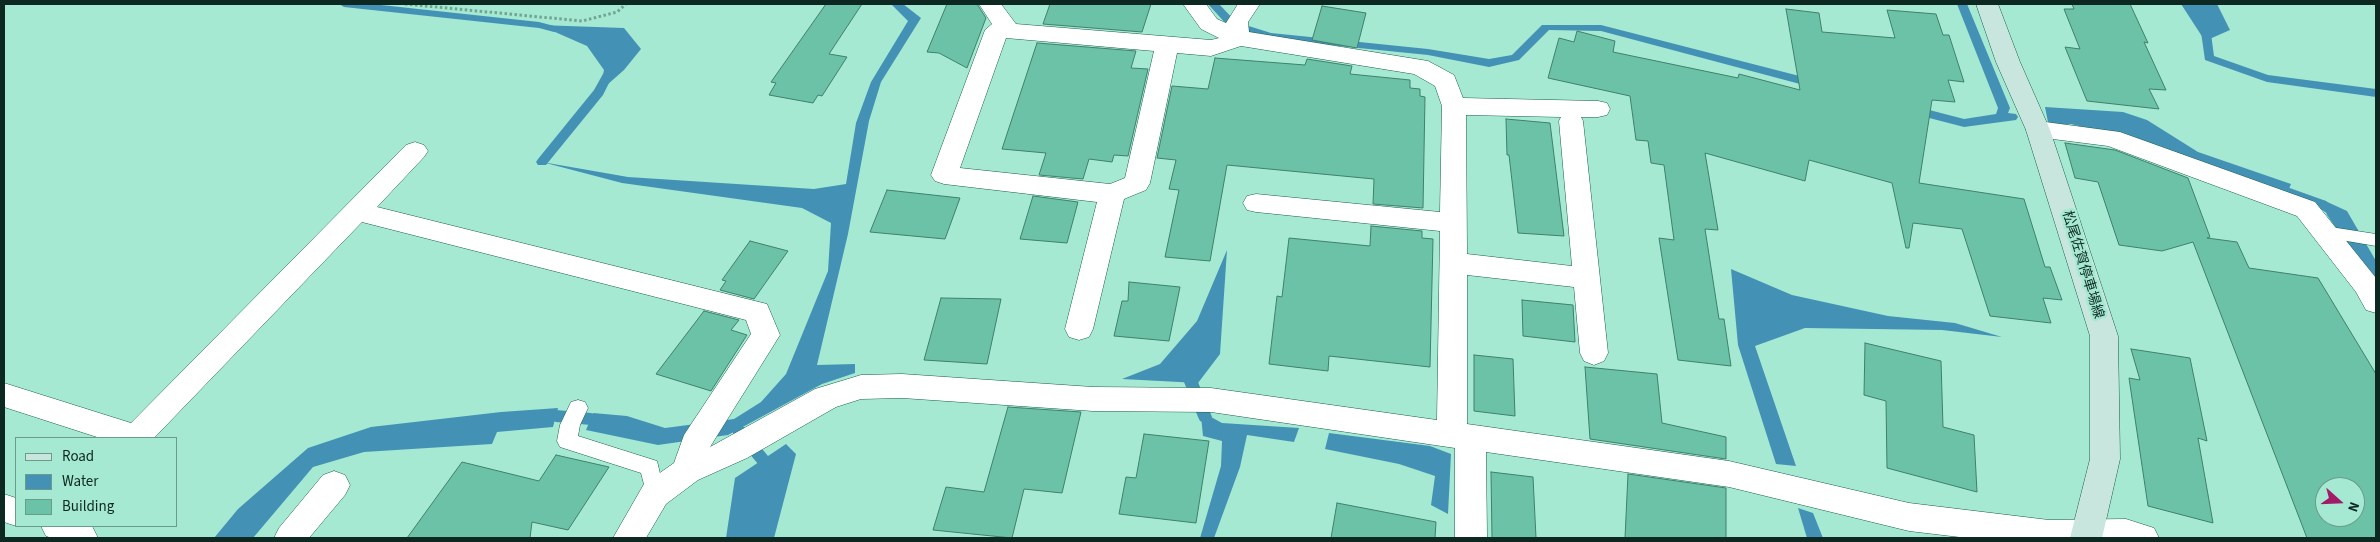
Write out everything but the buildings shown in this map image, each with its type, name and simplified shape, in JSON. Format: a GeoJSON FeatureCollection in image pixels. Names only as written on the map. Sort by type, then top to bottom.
{"type":"FeatureCollection","features":[{"type":"Feature","properties":{"kind":"main road","name":"松尾佐賀停車場線"},"geometry":{"type":"LineString","coordinates":[[1987,4],[2034,122],[2062,201],[2104,336],[2105,459],[2086,536]]}},
{"type":"Feature","properties":{"kind":"street"},"geometry":{"type":"LineString","coordinates":[[990,4],[1009,31]]}},
{"type":"Feature","properties":{"kind":"street"},"geometry":{"type":"LineString","coordinates":[[1194,4],[1209,24],[1241,21],[1420,67],[1446,81],[1454,106],[1453,263],[1461,435],[1471,538]]}},
{"type":"Feature","properties":{"kind":"street"},"geometry":{"type":"LineString","coordinates":[[1167,45],[1136,182],[1112,194],[944,174],[997,30],[1210,48],[1223,45],[1241,21]]}},
{"type":"Feature","properties":{"kind":"street"},"geometry":{"type":"LineString","coordinates":[[1454,106],[1598,109]]}},
{"type":"Feature","properties":{"kind":"street"},"geometry":{"type":"LineString","coordinates":[[1571,121],[1594,353]]}},
{"type":"Feature","properties":{"kind":"street"},"geometry":{"type":"LineString","coordinates":[[2034,122],[2111,138],[2306,209],[2332,233],[2376,302]]}},
{"type":"Feature","properties":{"kind":"street"},"geometry":{"type":"LineString","coordinates":[[4,396],[136,437],[415,151]]}},
{"type":"Feature","properties":{"kind":"street"},"geometry":{"type":"LineString","coordinates":[[1079,329],[1112,194]]}},
{"type":"Feature","properties":{"kind":"street"},"geometry":{"type":"LineString","coordinates":[[1256,203],[1453,223]]}},
{"type":"Feature","properties":{"kind":"street"},"geometry":{"type":"LineString","coordinates":[[356,211],[757,312],[766,335],[711,418],[691,458],[655,494],[629,538]]}},
{"type":"Feature","properties":{"kind":"street"},"geometry":{"type":"LineString","coordinates":[[1453,263],[1587,278]]}},
{"type":"Feature","properties":{"kind":"street"},"geometry":{"type":"LineString","coordinates":[[691,458],[748,442],[826,398],[861,388],[902,386],[1093,399],[1198,400],[1461,435],[1729,474],[1909,517],[2049,534],[2086,536],[2126,533],[2143,538]]}},
{"type":"Feature","properties":{"kind":"street"},"geometry":{"type":"LineString","coordinates":[[290,538],[334,485]]}},
{"type":"Feature","properties":{"kind":"street"},"geometry":{"type":"LineString","coordinates":[[60,527],[78,533],[82,538]]}},
{"type":"Feature","properties":{"kind":"lane"},"geometry":{"type":"LineString","coordinates":[[2332,233],[2369,239]]}},
{"type":"Feature","properties":{"kind":"lane"},"geometry":{"type":"LineString","coordinates":[[574,417],[567,442],[650,467],[655,494]]}},
{"type":"Feature","properties":{"kind":"path"},"geometry":{"type":"LineString","coordinates":[[405,4],[582,21],[617,12],[626,4]]}},
{"type":"Feature","properties":{"kind":"water"},"geometry":{"type":"Polygon","coordinates":[[[891,4],[903,4],[921,18],[881,82],[869,121],[848,234],[817,365],[855,364],[855,373],[822,384],[728,435],[658,445],[586,430],[593,413],[627,416],[665,428],[734,419],[761,402],[786,374],[828,271],[831,223],[802,208],[622,183],[542,162],[628,177],[814,189],[846,184],[856,123],[871,82],[908,21],[891,4]]]}},
{"type":"Feature","properties":{"kind":"water"},"geometry":{"type":"Polygon","coordinates":[[[2181,4],[2217,4],[2230,30],[2205,41],[2181,4]]]}},
{"type":"Feature","properties":{"kind":"water"},"geometry":{"type":"Polygon","coordinates":[[[539,25],[624,28],[641,49],[624,70],[599,92],[604,70],[587,46],[539,25]]]}},
{"type":"Feature","properties":{"kind":"water"},"geometry":{"type":"Polygon","coordinates":[[[2045,107],[2123,112],[2147,120],[2198,152],[2291,184],[2286,196],[2149,144],[2071,124],[2049,127],[2045,107]]]}},
{"type":"Feature","properties":{"kind":"water"},"geometry":{"type":"Polygon","coordinates":[[[2323,200],[2347,211],[2376,261],[2376,287],[2327,215],[2323,200]]]}},
{"type":"Feature","properties":{"kind":"water"},"geometry":{"type":"Polygon","coordinates":[[[1227,250],[1220,354],[1198,383],[1122,379],[1160,364],[1197,321],[1227,250]]]}},
{"type":"Feature","properties":{"kind":"water"},"geometry":{"type":"Polygon","coordinates":[[[1731,269],[1792,295],[1888,316],[1955,323],[2002,337],[1942,330],[1805,328],[1755,346],[1796,466],[1776,464],[1738,345],[1731,269]]]}},
{"type":"Feature","properties":{"kind":"water"},"geometry":{"type":"Polygon","coordinates":[[[558,408],[553,427],[497,432],[492,444],[364,452],[313,467],[253,538],[214,538],[238,509],[308,448],[371,427],[501,412],[558,408]]]}},
{"type":"Feature","properties":{"kind":"water"},"geometry":{"type":"Polygon","coordinates":[[[1201,416],[1211,417],[1222,423],[1299,428],[1294,442],[1247,435],[1240,467],[1214,538],[1200,538],[1221,466],[1222,441],[1203,436],[1201,416]]]}},
{"type":"Feature","properties":{"kind":"water"},"geometry":{"type":"Polygon","coordinates":[[[1329,433],[1430,446],[1451,454],[1448,514],[1431,505],[1435,476],[1399,464],[1325,449],[1329,433]]]}},
{"type":"Feature","properties":{"kind":"water"},"geometry":{"type":"Polygon","coordinates":[[[786,444],[796,454],[774,538],[726,538],[735,478],[786,444]]]}},
{"type":"Feature","properties":{"kind":"water"},"geometry":{"type":"Polygon","coordinates":[[[1798,508],[1813,513],[1823,538],[1807,538],[1798,508]]]}},
{"type":"Feature","properties":{"kind":"waterway"},"geometry":{"type":"LineString","coordinates":[[344,4],[539,25],[554,29]]}},
{"type":"Feature","properties":{"kind":"waterway"},"geometry":{"type":"LineString","coordinates":[[1213,4],[1232,24],[1270,36],[1428,52],[1489,63],[1515,58],[1546,27],[1601,28],[1815,84]]}},
{"type":"Feature","properties":{"kind":"waterway"},"geometry":{"type":"LineString","coordinates":[[1962,4],[2004,108],[2001,117]]}},
{"type":"Feature","properties":{"kind":"waterway"},"geometry":{"type":"LineString","coordinates":[[2202,4],[2209,58],[2267,78],[2376,93]]}},
{"type":"Feature","properties":{"kind":"waterway"},"geometry":{"type":"LineString","coordinates":[[542,162],[599,92],[607,77]]}},
{"type":"Feature","properties":{"kind":"waterway"},"geometry":{"type":"LineString","coordinates":[[1914,110],[1964,123],[2001,117]]}},
{"type":"Feature","properties":{"kind":"waterway"},"geometry":{"type":"LineString","coordinates":[[2001,117],[2012,117]]}},
{"type":"Feature","properties":{"kind":"waterway"},"geometry":{"type":"LineString","coordinates":[[2273,186],[2322,204],[2339,216]]}},
{"type":"Feature","properties":{"kind":"waterway"},"geometry":{"type":"LineString","coordinates":[[1191,382],[1205,417]]}},
{"type":"Feature","properties":{"kind":"waterway"},"geometry":{"type":"LineString","coordinates":[[556,416],[591,419]]}},
{"type":"Feature","properties":{"kind":"waterway"},"geometry":{"type":"LineString","coordinates":[[739,431],[763,460]]}}]}
